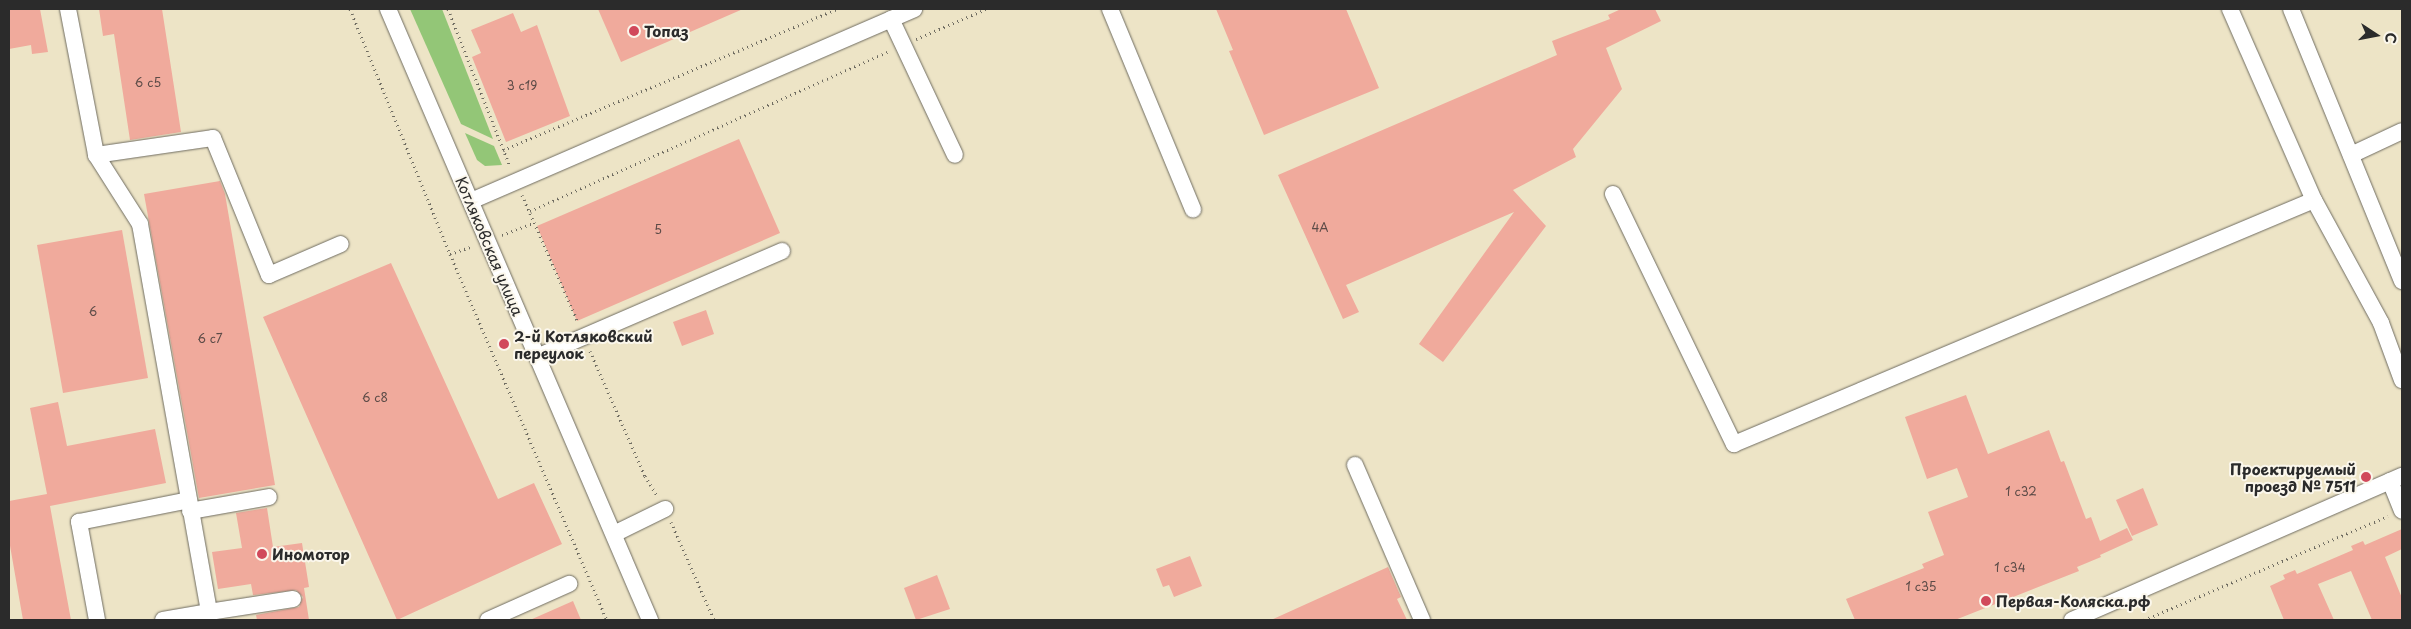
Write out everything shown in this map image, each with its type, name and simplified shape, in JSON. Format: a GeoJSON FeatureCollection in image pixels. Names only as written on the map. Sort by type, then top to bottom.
{"type":"FeatureCollection","features":[{"type":"Feature","properties":{"kind":"street"},"geometry":{"type":"LineString","coordinates":[[68,9],[96,155],[140,224],[208,612]]}},
{"type":"Feature","properties":{"kind":"street","name":"Котляковская улица"},"geometry":{"type":"LineString","coordinates":[[388,9],[650,620]]}},
{"type":"Feature","properties":{"kind":"street"},"geometry":{"type":"LineString","coordinates":[[471,201],[914,9]]}},
{"type":"Feature","properties":{"kind":"street"},"geometry":{"type":"LineString","coordinates":[[1110,9],[1193,209]]}},
{"type":"Feature","properties":{"kind":"street"},"geometry":{"type":"LineString","coordinates":[[2230,9],[2314,200],[2380,323],[2402,380]]}},
{"type":"Feature","properties":{"kind":"street"},"geometry":{"type":"LineString","coordinates":[[2291,9],[2402,281]]}},
{"type":"Feature","properties":{"kind":"street"},"geometry":{"type":"LineString","coordinates":[[891,19],[955,155]]}},
{"type":"Feature","properties":{"kind":"street"},"geometry":{"type":"LineString","coordinates":[[2350,155],[2402,131]]}},
{"type":"Feature","properties":{"kind":"street"},"geometry":{"type":"LineString","coordinates":[[96,155],[213,138],[269,275],[341,244]]}},
{"type":"Feature","properties":{"kind":"street"},"geometry":{"type":"LineString","coordinates":[[1613,194],[1734,444],[2314,200]]}},
{"type":"Feature","properties":{"kind":"street"},"geometry":{"type":"LineString","coordinates":[[537,357],[782,251]]}},
{"type":"Feature","properties":{"kind":"street"},"geometry":{"type":"LineString","coordinates":[[1355,465],[1422,620]]}},
{"type":"Feature","properties":{"kind":"street"},"geometry":{"type":"LineString","coordinates":[[2072,620],[2396,478],[2402,510]]}},
{"type":"Feature","properties":{"kind":"street"},"geometry":{"type":"LineString","coordinates":[[97,620],[80,522],[190,505],[269,497]]}},
{"type":"Feature","properties":{"kind":"street"},"geometry":{"type":"LineString","coordinates":[[614,534],[665,508]]}},
{"type":"Feature","properties":{"kind":"street"},"geometry":{"type":"LineString","coordinates":[[488,620],[570,584]]}},
{"type":"Feature","properties":{"kind":"street"},"geometry":{"type":"LineString","coordinates":[[162,620],[293,599]]}},
{"type":"Feature","properties":{"kind":"path"},"geometry":{"type":"LineString","coordinates":[[350,9],[450,254],[607,620]]}},
{"type":"Feature","properties":{"kind":"path"},"geometry":{"type":"LineString","coordinates":[[448,9],[516,181],[645,476],[665,508],[714,620]]}},
{"type":"Feature","properties":{"kind":"path"},"geometry":{"type":"LineString","coordinates":[[503,150],[837,9]]}},
{"type":"Feature","properties":{"kind":"path"},"geometry":{"type":"LineString","coordinates":[[530,211],[986,9]]}},
{"type":"Feature","properties":{"kind":"path"},"geometry":{"type":"LineString","coordinates":[[2144,620],[2402,510]]}},
{"type":"Feature","properties":{"kind":"green space"},"geometry":{"type":"Polygon","coordinates":[[[410,9],[442,9],[493,139],[461,124],[410,9]]]}},
{"type":"Feature","properties":{"kind":"green space"},"geometry":{"type":"Polygon","coordinates":[[[465,133],[494,146],[502,165],[485,166],[477,160],[465,133]]]}},
{"type":"Feature","properties":{"kind":"building"},"geometry":{"type":"Polygon","coordinates":[[[9,9],[40,9],[48,52],[32,54],[31,45],[9,49],[9,9]]]}},
{"type":"Feature","properties":{"kind":"building"},"geometry":{"type":"Polygon","coordinates":[[[99,9],[162,9],[181,132],[130,140],[114,34],[103,36],[99,9]]]}},
{"type":"Feature","properties":{"kind":"building"},"geometry":{"type":"Polygon","coordinates":[[[598,9],[743,9],[621,62],[598,9]]]}},
{"type":"Feature","properties":{"kind":"building"},"geometry":{"type":"Polygon","coordinates":[[[1216,9],[1346,9],[1379,88],[1264,135],[1229,51],[1233,50],[1216,9]]]}},
{"type":"Feature","properties":{"kind":"building"},"geometry":{"type":"Polygon","coordinates":[[[1621,9],[1655,9],[1661,21],[1606,48],[1622,89],[1573,149],[1576,157],[1513,190],[1546,226],[1443,362],[1419,344],[1514,212],[1346,285],[1359,312],[1343,319],[1278,175],[1557,55],[1552,41],[1610,19],[1608,15],[1621,9]]]}},
{"type":"Feature","properties":{"kind":"building"},"geometry":{"type":"Polygon","coordinates":[[[513,13],[521,32],[537,25],[570,116],[506,142],[472,57],[481,53],[471,30],[513,13]]]}},
{"type":"Feature","properties":{"kind":"building"},"geometry":{"type":"Polygon","coordinates":[[[739,139],[780,233],[577,321],[537,226],[739,139]]]}},
{"type":"Feature","properties":{"kind":"building"},"geometry":{"type":"Polygon","coordinates":[[[220,181],[225,194],[275,485],[199,498],[144,194],[220,181]]]}},
{"type":"Feature","properties":{"kind":"building"},"geometry":{"type":"Polygon","coordinates":[[[122,230],[148,378],[63,393],[37,245],[122,230]]]}},
{"type":"Feature","properties":{"kind":"building"},"geometry":{"type":"Polygon","coordinates":[[[391,263],[498,499],[534,483],[562,544],[397,620],[263,317],[391,263]]]}},
{"type":"Feature","properties":{"kind":"building"},"geometry":{"type":"Polygon","coordinates":[[[706,310],[714,334],[682,346],[673,322],[706,310]]]}},
{"type":"Feature","properties":{"kind":"building"},"geometry":{"type":"Polygon","coordinates":[[[1966,395],[1988,454],[2049,430],[2061,462],[2064,461],[2086,519],[2091,517],[2100,541],[2127,528],[2133,540],[2077,567],[2079,571],[1955,620],[1855,620],[1846,599],[1924,568],[1922,564],[1944,555],[1928,512],[1968,497],[1957,468],[1927,479],[1905,417],[1966,395]]]}},
{"type":"Feature","properties":{"kind":"building"},"geometry":{"type":"Polygon","coordinates":[[[58,402],[67,446],[155,429],[166,483],[50,506],[71,620],[23,620],[9,540],[9,501],[47,494],[30,408],[58,402]]]}},
{"type":"Feature","properties":{"kind":"building"},"geometry":{"type":"Polygon","coordinates":[[[2143,488],[2158,525],[2132,536],[2116,500],[2143,488]]]}},
{"type":"Feature","properties":{"kind":"building"},"geometry":{"type":"Polygon","coordinates":[[[267,508],[273,547],[302,543],[309,587],[304,588],[309,620],[257,620],[256,615],[299,607],[303,597],[296,590],[253,595],[251,584],[218,589],[212,552],[242,548],[236,513],[267,508]]]}},
{"type":"Feature","properties":{"kind":"building"},"geometry":{"type":"Polygon","coordinates":[[[2402,529],[2402,549],[2385,557],[2402,598],[2402,620],[2372,620],[2351,571],[2318,584],[2334,620],[2284,620],[2270,586],[2285,579],[2283,575],[2295,570],[2297,574],[2353,550],[2351,546],[2363,541],[2365,545],[2402,529]]]}},
{"type":"Feature","properties":{"kind":"building"},"geometry":{"type":"Polygon","coordinates":[[[1190,556],[1202,586],[1174,597],[1169,585],[1163,587],[1156,569],[1190,556]]]}},
{"type":"Feature","properties":{"kind":"building"},"geometry":{"type":"Polygon","coordinates":[[[1388,567],[1401,597],[1397,599],[1407,620],[1271,620],[1388,567]]]}},
{"type":"Feature","properties":{"kind":"building"},"geometry":{"type":"Polygon","coordinates":[[[937,575],[950,609],[916,620],[904,588],[937,575]]]}},
{"type":"Feature","properties":{"kind":"building"},"geometry":{"type":"Polygon","coordinates":[[[573,601],[581,620],[530,620],[573,601]]]}},
{"type":"Feature","properties":{"kind":"place","name":"Топаз"},"geometry":{"type":"Point","coordinates":[634,31]}},
{"type":"Feature","properties":{"kind":"place","name":"2-й Котляковский переулок"},"geometry":{"type":"Point","coordinates":[504,344]}},
{"type":"Feature","properties":{"kind":"place","name":"Проектируемый проезд № 7511"},"geometry":{"type":"Point","coordinates":[2366,477]}},
{"type":"Feature","properties":{"kind":"place","name":"Иномотор"},"geometry":{"type":"Point","coordinates":[262,554]}},
{"type":"Feature","properties":{"kind":"place","name":"Первая-Коляска.рф"},"geometry":{"type":"Point","coordinates":[1986,601]}}]}
